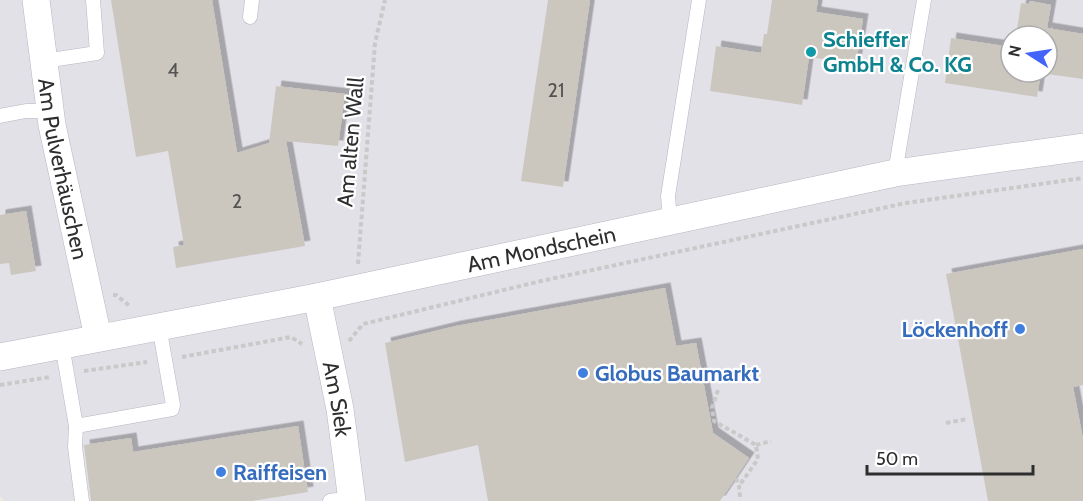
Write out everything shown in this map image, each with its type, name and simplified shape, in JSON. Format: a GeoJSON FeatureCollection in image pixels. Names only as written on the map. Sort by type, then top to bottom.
{"type":"FeatureCollection","features":[{"type":"Feature","properties":{"kind":"street","name":"Am Pulverhäuschen"},"geometry":{"type":"LineString","coordinates":[[36,0],[50,111],[98,338]]}},
{"type":"Feature","properties":{"kind":"street","name":"Am Mondschein"},"geometry":{"type":"LineString","coordinates":[[0,357],[363,288],[895,173],[1083,147]]}},
{"type":"Feature","properties":{"kind":"street","name":"Am Siek"},"geometry":{"type":"LineString","coordinates":[[317,297],[340,409],[344,500]]}},
{"type":"Feature","properties":{"kind":"lane"},"geometry":{"type":"LineString","coordinates":[[44,61],[97,53],[93,0]]}},
{"type":"Feature","properties":{"kind":"lane"},"geometry":{"type":"LineString","coordinates":[[250,17],[252,0]]}},
{"type":"Feature","properties":{"kind":"lane"},"geometry":{"type":"LineString","coordinates":[[670,221],[668,196],[699,0]]}},
{"type":"Feature","properties":{"kind":"lane"},"geometry":{"type":"LineString","coordinates":[[895,173],[924,0]]}},
{"type":"Feature","properties":{"kind":"lane"},"geometry":{"type":"LineString","coordinates":[[0,116],[26,111],[50,111]]}},
{"type":"Feature","properties":{"kind":"lane"},"geometry":{"type":"LineString","coordinates":[[76,426],[172,409],[159,326]]}},
{"type":"Feature","properties":{"kind":"lane"},"geometry":{"type":"LineString","coordinates":[[62,345],[76,426],[75,447],[82,501]]}},
{"type":"Feature","properties":{"kind":"path","name":"Am alten Wall"},"geometry":{"type":"LineString","coordinates":[[363,288],[357,260],[375,43],[385,0]]}},
{"type":"Feature","properties":{"kind":"path"},"geometry":{"type":"LineString","coordinates":[[0,385],[165,360],[291,337],[315,352],[328,350],[346,345],[363,324],[541,280],[906,204],[1083,178]]}},
{"type":"Feature","properties":{"kind":"path"},"geometry":{"type":"LineString","coordinates":[[718,390],[712,408],[714,422],[756,446],[771,441]]}},
{"type":"Feature","properties":{"kind":"path"},"geometry":{"type":"LineString","coordinates":[[946,423],[967,419]]}},
{"type":"Feature","properties":{"kind":"path"},"geometry":{"type":"LineString","coordinates":[[740,486],[758,459],[756,446]]}},
{"type":"Feature","properties":{"kind":"path"},"geometry":{"type":"LineString","coordinates":[[736,478],[740,486],[740,497]]}},
{"type":"Feature","properties":{"kind":"shaded area"},"geometry":{"type":"Polygon","coordinates":[[[0,0],[1083,0],[1083,501],[5,501],[0,496],[0,0]]]}},
{"type":"Feature","properties":{"kind":"building"},"geometry":{"type":"Polygon","coordinates":[[[111,0],[212,0],[237,153],[269,143],[276,86],[345,94],[338,146],[286,141],[305,246],[176,268],[173,247],[184,245],[168,151],[136,157],[111,0]]]}},
{"type":"Feature","properties":{"kind":"building"},"geometry":{"type":"Polygon","coordinates":[[[548,0],[590,0],[563,187],[521,181],[548,0]]]}},
{"type":"Feature","properties":{"kind":"building","name":"Schieffer GmbH & Co. KG"},"geometry":{"type":"Polygon","coordinates":[[[772,0],[818,0],[816,12],[863,19],[856,64],[809,57],[802,105],[710,91],[716,46],[761,53],[764,34],[767,34],[772,0]]]}},
{"type":"Feature","properties":{"kind":"building"},"geometry":{"type":"Polygon","coordinates":[[[1030,1],[1051,5],[1048,24],[1018,24],[1021,3],[1029,4],[1030,1]]]}},
{"type":"Feature","properties":{"kind":"building"},"geometry":{"type":"Polygon","coordinates":[[[1059,30],[1083,34],[1083,79],[1059,76],[1059,30]]]}},
{"type":"Feature","properties":{"kind":"building"},"geometry":{"type":"Polygon","coordinates":[[[951,38],[999,45],[999,84],[1039,84],[1037,97],[945,83],[951,38]]]}},
{"type":"Feature","properties":{"kind":"building"},"geometry":{"type":"Polygon","coordinates":[[[26,211],[36,271],[11,275],[9,263],[0,264],[0,215],[26,211]]]}},
{"type":"Feature","properties":{"kind":"building","name":"Löckenhoff"},"geometry":{"type":"Polygon","coordinates":[[[1083,249],[1083,385],[1073,387],[1083,439],[1083,501],[988,501],[946,274],[1083,249]]]}},
{"type":"Feature","properties":{"kind":"building","name":"Globus Baumarkt"},"geometry":{"type":"Polygon","coordinates":[[[665,288],[676,346],[696,343],[713,433],[749,458],[720,501],[488,501],[478,445],[405,462],[385,343],[456,326],[665,288]]]}},
{"type":"Feature","properties":{"kind":"building","name":"Raiffeisen"},"geometry":{"type":"Polygon","coordinates":[[[298,426],[308,492],[252,501],[91,501],[84,445],[131,438],[133,452],[298,426]]]}},
{"type":"Feature","properties":{"kind":"place","name":"Schieffer GmbH & Co. KG"},"geometry":{"type":"Point","coordinates":[811,52]}},
{"type":"Feature","properties":{"kind":"place","name":"Löckenhoff"},"geometry":{"type":"Point","coordinates":[1020,329]}},
{"type":"Feature","properties":{"kind":"place","name":"Globus Baumarkt"},"geometry":{"type":"Point","coordinates":[583,373]}},
{"type":"Feature","properties":{"kind":"place","name":"Raiffeisen"},"geometry":{"type":"Point","coordinates":[221,472]}}]}
